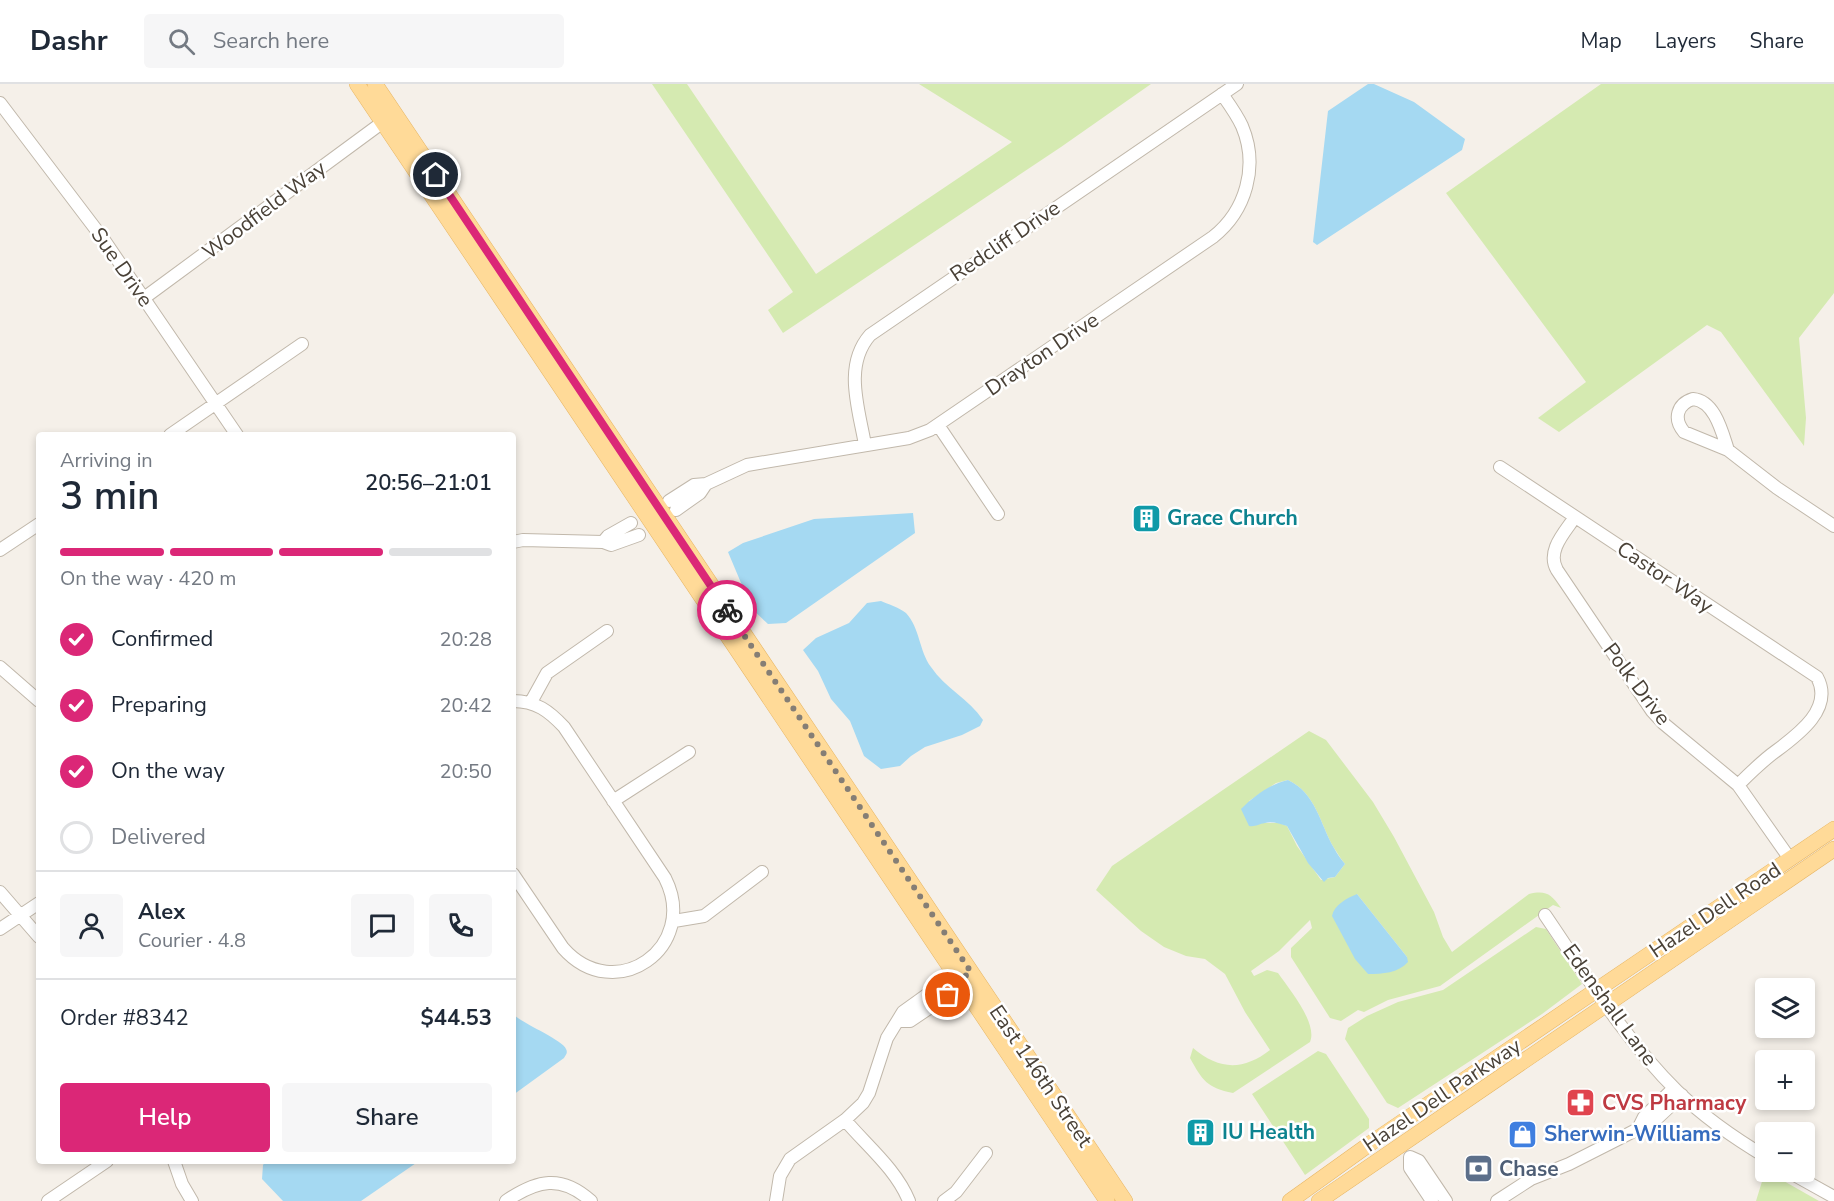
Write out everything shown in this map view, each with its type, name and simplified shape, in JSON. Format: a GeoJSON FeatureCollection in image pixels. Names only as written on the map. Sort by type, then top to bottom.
{"type":"FeatureCollection","features":[{"type":"Feature","properties":{"kind":"main road","name":"East 146th Street"},"geometry":{"type":"LineString","coordinates":[[357,84],[961,979],[1125,1201]]}},
{"type":"Feature","properties":{"kind":"main road","name":"East 146th Street"},"geometry":{"type":"LineString","coordinates":[[375,84],[1107,1201]]}},
{"type":"Feature","properties":{"kind":"main road","name":"Hazel Dell Road"},"geometry":{"type":"LineString","coordinates":[[1596,990],[1834,829]]}},
{"type":"Feature","properties":{"kind":"main road","name":"Hazel Dell Road"},"geometry":{"type":"LineString","coordinates":[[1606,1004],[1834,849]]}},
{"type":"Feature","properties":{"kind":"main road","name":"Hazel Dell Parkway"},"geometry":{"type":"LineString","coordinates":[[1290,1201],[1596,990]]}},
{"type":"Feature","properties":{"kind":"main road","name":"Hazel Dell Parkway"},"geometry":{"type":"LineString","coordinates":[[1319,1201],[1606,1004]]}},
{"type":"Feature","properties":{"kind":"street","name":"Redcliff Drive"},"geometry":{"type":"LineString","coordinates":[[865,445],[854,371],[857,355],[870,334],[1237,84]]}},
{"type":"Feature","properties":{"kind":"street","name":"Drayton Drive"},"geometry":{"type":"LineString","coordinates":[[672,506],[694,485],[706,484],[747,465],[909,438],[938,425],[1213,237],[1231,219],[1243,197],[1250,164],[1243,129],[1222,94]]}},
{"type":"Feature","properties":{"kind":"street","name":"Sue Drive"},"geometry":{"type":"LineString","coordinates":[[0,103],[104,240],[235,432]]}},
{"type":"Feature","properties":{"kind":"street","name":"Woodfield Way"},"geometry":{"type":"LineString","coordinates":[[144,298],[383,122]]}},
{"type":"Feature","properties":{"kind":"street"},"geometry":{"type":"LineString","coordinates":[[174,432],[302,345]]}},
{"type":"Feature","properties":{"kind":"street"},"geometry":{"type":"LineString","coordinates":[[1728,450],[1707,404],[1693,399],[1680,407],[1677,419],[1683,432],[1728,450],[1777,488],[1834,526]]}},
{"type":"Feature","properties":{"kind":"street"},"geometry":{"type":"LineString","coordinates":[[938,425],[998,514]]}},
{"type":"Feature","properties":{"kind":"street","name":"Castor Way"},"geometry":{"type":"LineString","coordinates":[[1500,466],[1817,677],[1829,688],[1832,702],[1826,716],[1772,754],[1738,785]]}},
{"type":"Feature","properties":{"kind":"street","name":"Polk Drive"},"geometry":{"type":"LineString","coordinates":[[1575,517],[1554,551],[1553,562],[1557,570],[1652,711],[1667,727],[1738,785],[1790,859]]}},
{"type":"Feature","properties":{"kind":"street"},"geometry":{"type":"LineString","coordinates":[[603,542],[608,536],[631,523]]}},
{"type":"Feature","properties":{"kind":"street"},"geometry":{"type":"LineString","coordinates":[[0,550],[36,526]]}},
{"type":"Feature","properties":{"kind":"street"},"geometry":{"type":"LineString","coordinates":[[516,541],[603,542],[611,545],[639,535]]}},
{"type":"Feature","properties":{"kind":"street"},"geometry":{"type":"LineString","coordinates":[[531,702],[547,673],[607,631]]}},
{"type":"Feature","properties":{"kind":"street"},"geometry":{"type":"LineString","coordinates":[[0,667],[36,699]]}},
{"type":"Feature","properties":{"kind":"street"},"geometry":{"type":"LineString","coordinates":[[516,701],[531,702],[548,712],[564,727],[669,886],[674,921],[663,944],[645,962],[630,970],[607,972],[591,969],[578,963],[563,948],[516,878]]}},
{"type":"Feature","properties":{"kind":"street"},"geometry":{"type":"LineString","coordinates":[[613,801],[689,752]]}},
{"type":"Feature","properties":{"kind":"street"},"geometry":{"type":"LineString","coordinates":[[674,921],[704,916],[762,872]]}},
{"type":"Feature","properties":{"kind":"street"},"geometry":{"type":"LineString","coordinates":[[0,892],[36,934]]}},
{"type":"Feature","properties":{"kind":"street"},"geometry":{"type":"LineString","coordinates":[[0,929],[36,905]]}},
{"type":"Feature","properties":{"kind":"street","name":"Edenshall Lane"},"geometry":{"type":"LineString","coordinates":[[1545,915],[1645,1056],[1678,1091],[1728,1134],[1755,1150]]}},
{"type":"Feature","properties":{"kind":"street"},"geometry":{"type":"LineString","coordinates":[[776,1201],[780,1176],[790,1159],[844,1120],[863,1103],[869,1093],[887,1038],[899,1021],[910,1021],[956,990],[961,979]]}},
{"type":"Feature","properties":{"kind":"street"},"geometry":{"type":"LineString","coordinates":[[1497,1201],[1531,1179],[1569,1164],[1650,1125],[1678,1091]]}},
{"type":"Feature","properties":{"kind":"street"},"geometry":{"type":"LineString","coordinates":[[844,1120],[895,1174],[909,1201]]}},
{"type":"Feature","properties":{"kind":"street"},"geometry":{"type":"LineString","coordinates":[[944,1201],[956,1192],[986,1153]]}},
{"type":"Feature","properties":{"kind":"street"},"geometry":{"type":"LineString","coordinates":[[1432,1201],[1410,1168],[1410,1157],[1419,1161],[1446,1201]]}},
{"type":"Feature","properties":{"kind":"street"},"geometry":{"type":"LineString","coordinates":[[48,1201],[103,1164]]}},
{"type":"Feature","properties":{"kind":"street"},"geometry":{"type":"LineString","coordinates":[[175,1164],[182,1184],[192,1201]]}},
{"type":"Feature","properties":{"kind":"street"},"geometry":{"type":"LineString","coordinates":[[1807,1182],[1834,1197]]}},
{"type":"Feature","properties":{"kind":"street"},"geometry":{"type":"LineString","coordinates":[[506,1201],[528,1188],[548,1183],[571,1186],[591,1201]]}},
{"type":"Feature","properties":{"kind":"green space"},"geometry":{"type":"Polygon","coordinates":[[[652,84],[687,84],[816,274],[1012,142],[919,84],[1151,84],[783,333],[768,310],[793,292],[652,84]]]}},
{"type":"Feature","properties":{"kind":"green space"},"geometry":{"type":"Polygon","coordinates":[[[1601,84],[1834,84],[1834,293],[1799,338],[1806,418],[1804,446],[1721,332],[1707,325],[1559,432],[1538,418],[1586,382],[1446,193],[1601,84]]]}},
{"type":"Feature","properties":{"kind":"green space"},"geometry":{"type":"Polygon","coordinates":[[[1309,731],[1326,740],[1373,802],[1434,912],[1443,937],[1452,952],[1529,894],[1548,894],[1561,908],[1553,905],[1440,986],[1388,1000],[1364,1012],[1358,1010],[1341,1021],[1330,1018],[1291,957],[1291,948],[1312,928],[1310,920],[1279,951],[1251,971],[1254,976],[1267,970],[1278,973],[1306,1016],[1310,1025],[1310,1042],[1233,1093],[1217,1089],[1206,1082],[1190,1058],[1193,1048],[1212,1061],[1231,1065],[1250,1062],[1270,1050],[1245,1012],[1225,974],[1205,959],[1186,956],[1164,947],[1141,931],[1096,890],[1112,866],[1309,731]],[[1288,780],[1276,783],[1249,801],[1264,823],[1279,823],[1287,826],[1297,846],[1321,880],[1335,877],[1345,864],[1329,839],[1311,801],[1305,793],[1288,780]],[[1357,894],[1368,974],[1407,957],[1357,894]]]}},
{"type":"Feature","properties":{"kind":"green space"},"geometry":{"type":"Polygon","coordinates":[[[1536,927],[1546,929],[1582,984],[1542,1014],[1398,1108],[1387,1103],[1345,1039],[1348,1028],[1367,1016],[1398,1002],[1443,990],[1536,927]]]}},
{"type":"Feature","properties":{"kind":"green space"},"geometry":{"type":"Polygon","coordinates":[[[1318,1051],[1326,1054],[1369,1119],[1369,1128],[1305,1175],[1252,1094],[1318,1051]]]}},
{"type":"Feature","properties":{"kind":"green space"},"geometry":{"type":"Polygon","coordinates":[[[1762,1182],[1786,1182],[1819,1201],[1756,1201],[1762,1182]]]}},
{"type":"Feature","properties":{"kind":"water"},"geometry":{"type":"Polygon","coordinates":[[[1368,84],[1374,84],[1414,102],[1465,139],[1462,150],[1317,245],[1313,242],[1328,111],[1368,84]]]}},
{"type":"Feature","properties":{"kind":"water"},"geometry":{"type":"Polygon","coordinates":[[[913,513],[915,533],[786,623],[768,624],[752,609],[728,552],[743,543],[814,519],[913,513]]]}},
{"type":"Feature","properties":{"kind":"water"},"geometry":{"type":"Polygon","coordinates":[[[881,601],[906,613],[911,619],[931,667],[983,720],[980,726],[962,735],[925,747],[900,766],[881,769],[864,756],[850,721],[831,699],[818,671],[803,650],[816,638],[849,623],[867,603],[881,601]]]}},
{"type":"Feature","properties":{"kind":"water"},"geometry":{"type":"Polygon","coordinates":[[[1288,780],[1305,793],[1311,801],[1329,839],[1345,864],[1335,877],[1328,878],[1324,882],[1308,863],[1287,826],[1270,822],[1249,826],[1241,809],[1263,791],[1288,780]]]}},
{"type":"Feature","properties":{"kind":"water"},"geometry":{"type":"Polygon","coordinates":[[[1357,894],[1407,957],[1408,962],[1400,969],[1368,974],[1355,959],[1332,916],[1338,905],[1357,894]]]}},
{"type":"Feature","properties":{"kind":"water"},"geometry":{"type":"Polygon","coordinates":[[[516,1016],[563,1045],[567,1052],[564,1058],[516,1093],[516,1016]]]}},
{"type":"Feature","properties":{"kind":"water"},"geometry":{"type":"Polygon","coordinates":[[[415,1164],[361,1201],[283,1201],[262,1179],[263,1165],[415,1164]]]}},
{"type":"Feature","properties":{"kind":"way so far"},"geometry":{"type":"LineString","coordinates":[[727,610],[971,972],[954,984],[956,990],[948,995]]}},
{"type":"Feature","properties":{"kind":"place","name":"Grace Church"},"geometry":{"type":"Point","coordinates":[1146,518]}},
{"type":"Feature","properties":{"kind":"place","name":"CVS Pharmacy"},"geometry":{"type":"Point","coordinates":[1581,1103]}},
{"type":"Feature","properties":{"kind":"place","name":"IU Health"},"geometry":{"type":"Point","coordinates":[1201,1132]}},
{"type":"Feature","properties":{"kind":"place","name":"Sherwin-Williams"},"geometry":{"type":"Point","coordinates":[1523,1134]}},
{"type":"Feature","properties":{"kind":"place","name":"Chase"},"geometry":{"type":"Point","coordinates":[1478,1169]}},
{"type":"Feature","properties":{"kind":"route"},"geometry":{"type":"LineString","coordinates":[[436,175],[727,610]]}}]}
